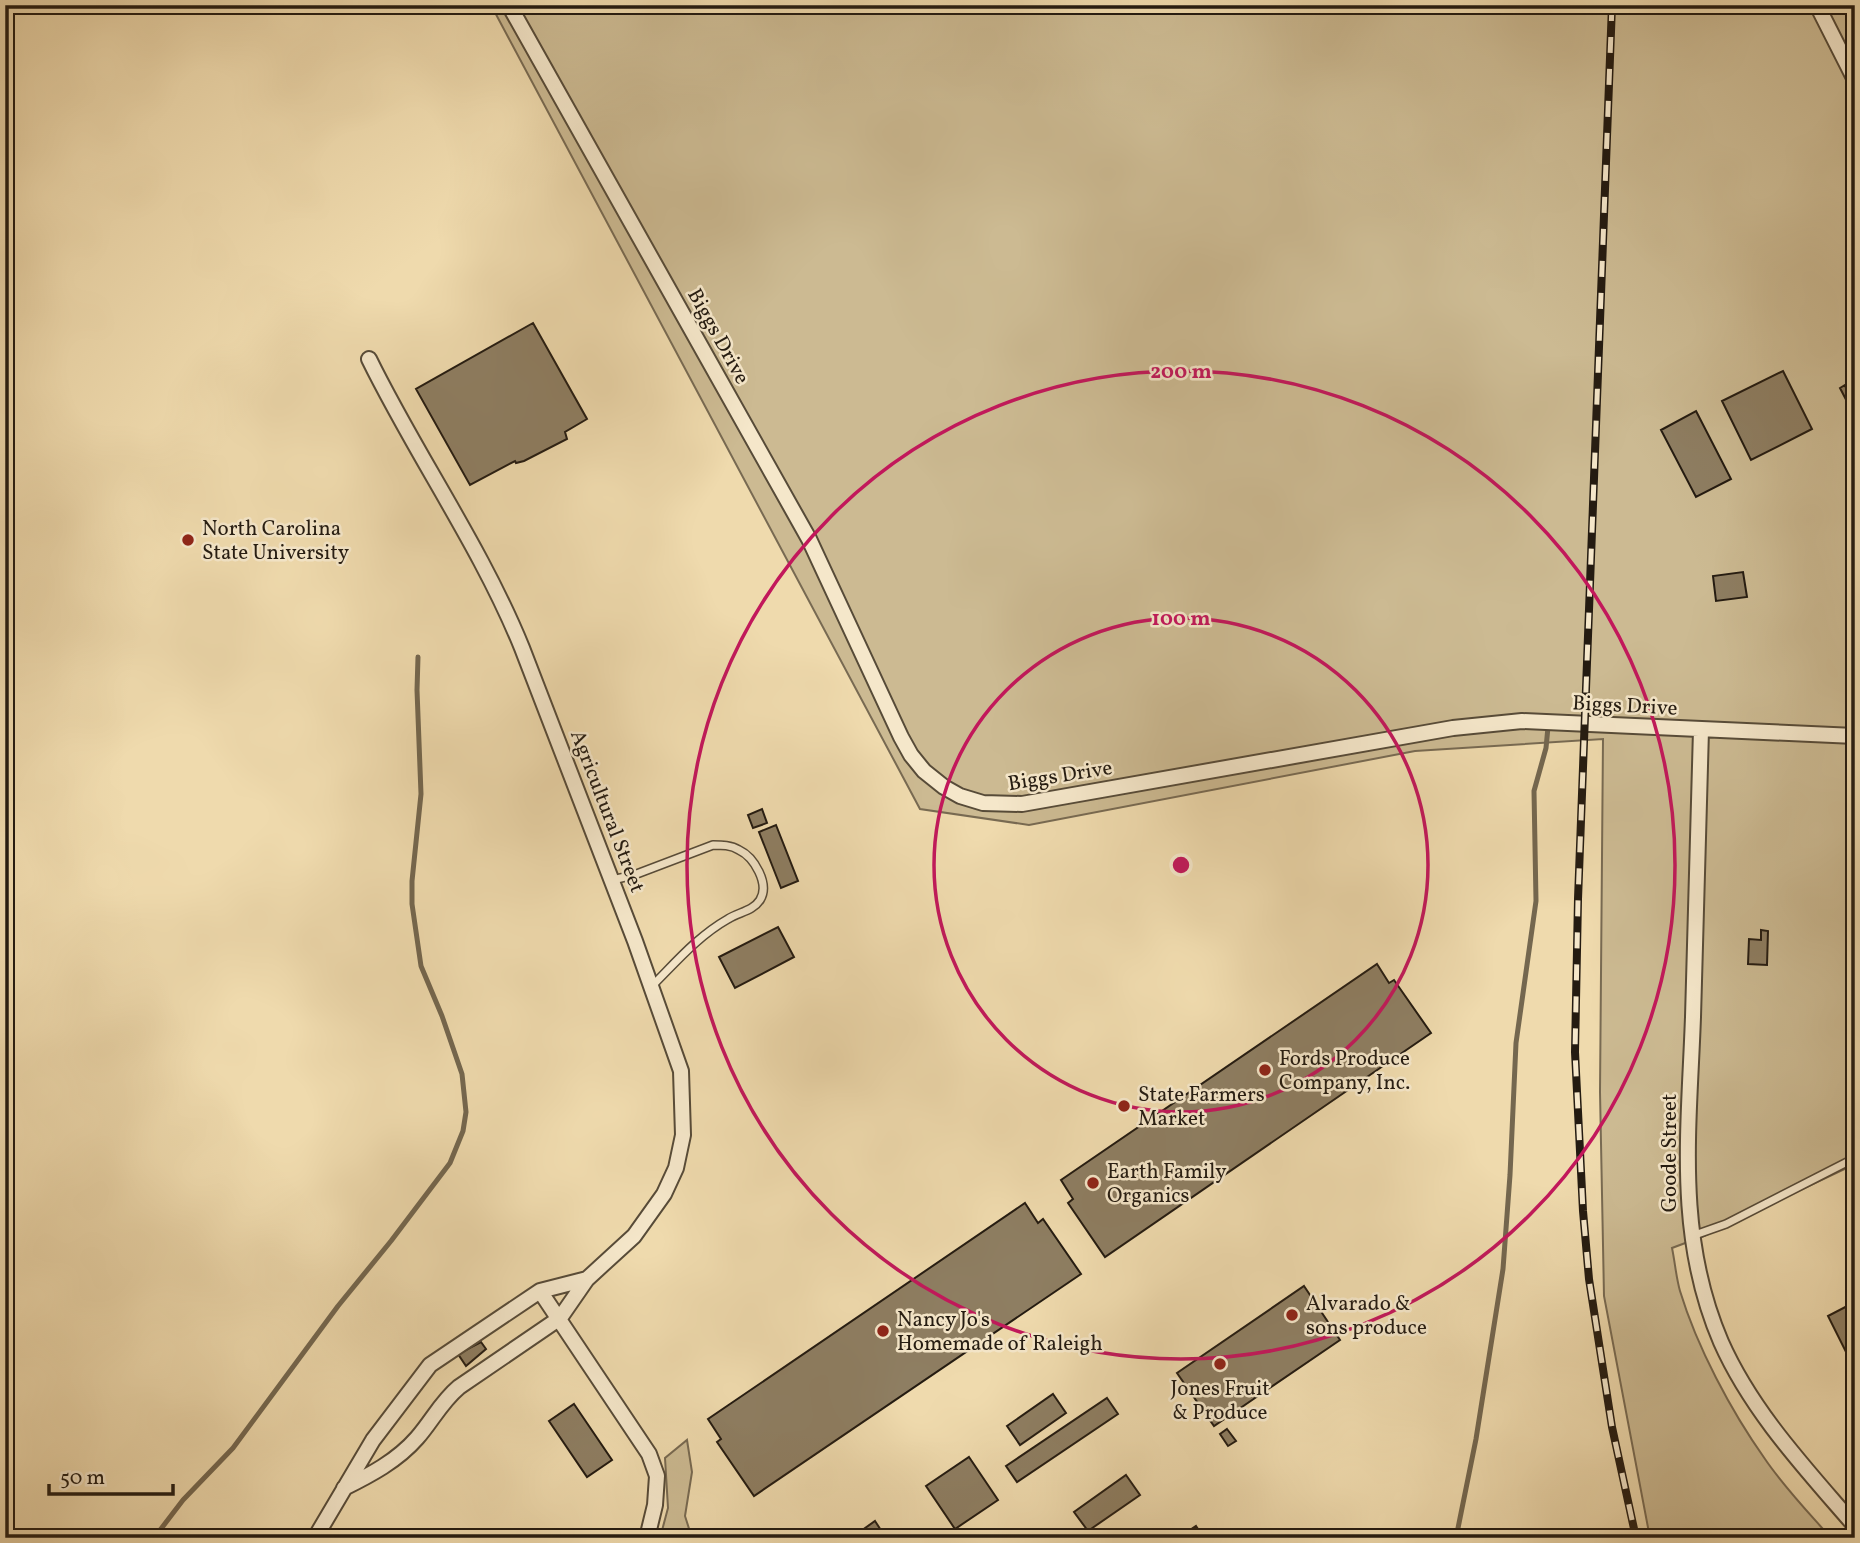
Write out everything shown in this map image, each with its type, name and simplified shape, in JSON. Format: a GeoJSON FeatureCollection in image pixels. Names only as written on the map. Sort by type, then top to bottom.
{"type":"FeatureCollection","features":[{"type":"Feature","properties":{"kind":"street"},"geometry":{"type":"LineString","coordinates":[[1817,5],[1855,80]]}},
{"type":"Feature","properties":{"kind":"street","name":"Biggs Drive"},"geometry":{"type":"LineString","coordinates":[[512,11],[809,539],[901,737],[924,771],[960,796],[982,803],[1022,804],[1489,724],[1535,722],[1855,736]]}},
{"type":"Feature","properties":{"kind":"street","name":"Agricultural Street"},"geometry":{"type":"LineString","coordinates":[[344,1488],[380,1468],[407,1448],[430,1423],[447,1396],[560,1318],[587,1279],[634,1236],[664,1194],[683,1135],[681,1071],[652,986],[509,614],[369,359]]}},
{"type":"Feature","properties":{"kind":"street","name":"Goode Street"},"geometry":{"type":"LineString","coordinates":[[1701,730],[1686,1154],[1691,1236],[1709,1308],[1722,1343],[1741,1381],[1765,1419],[1855,1526]]}},
{"type":"Feature","properties":{"kind":"street","name":"Agricultural Street"},"geometry":{"type":"LineString","coordinates":[[315,1538],[373,1440],[399,1402],[430,1366],[540,1291],[587,1279]]}},
{"type":"Feature","properties":{"kind":"street"},"geometry":{"type":"LineString","coordinates":[[540,1291],[649,1454],[657,1476],[655,1505],[647,1538]]}},
{"type":"Feature","properties":{"kind":"lane"},"geometry":{"type":"LineString","coordinates":[[612,880],[634,875],[713,845],[726,845],[740,850],[751,858],[759,874],[763,887],[761,898],[752,908],[705,933],[652,986]]}},
{"type":"Feature","properties":{"kind":"lane"},"geometry":{"type":"LineString","coordinates":[[1691,1236],[1726,1224],[1851,1160],[1855,1175]]}},
{"type":"Feature","properties":{"kind":"shaded area"},"geometry":{"type":"Polygon","coordinates":[[[491,5],[1855,5],[1855,1164],[1704,1236],[1672,1248],[1687,1312],[1705,1356],[1728,1400],[1772,1469],[1831,1538],[1650,1538],[1604,1296],[1600,1092],[1603,739],[1415,751],[1029,825],[920,809],[491,5]]]}},
{"type":"Feature","properties":{"kind":"shaded area"},"geometry":{"type":"Polygon","coordinates":[[[687,1440],[692,1472],[685,1516],[692,1538],[660,1538],[668,1508],[665,1458],[687,1440]]]}},
{"type":"Feature","properties":{"kind":"building"},"geometry":{"type":"Polygon","coordinates":[[[533,323],[587,419],[565,432],[567,439],[524,461],[515,461],[470,485],[416,389],[533,323]]]}},
{"type":"Feature","properties":{"kind":"building"},"geometry":{"type":"Polygon","coordinates":[[[1783,371],[1812,429],[1751,460],[1722,401],[1783,371]]]}},
{"type":"Feature","properties":{"kind":"building"},"geometry":{"type":"Polygon","coordinates":[[[1845,385],[1846,388],[1850,385],[1855,395],[1853,413],[1840,388],[1845,385]]]}},
{"type":"Feature","properties":{"kind":"building"},"geometry":{"type":"Polygon","coordinates":[[[1696,411],[1731,479],[1696,497],[1661,430],[1696,411]]]}},
{"type":"Feature","properties":{"kind":"building"},"geometry":{"type":"Polygon","coordinates":[[[1743,572],[1747,597],[1716,601],[1713,576],[1743,572]]]}},
{"type":"Feature","properties":{"kind":"building"},"geometry":{"type":"Polygon","coordinates":[[[762,809],[767,823],[753,828],[748,815],[762,809]]]}},
{"type":"Feature","properties":{"kind":"building"},"geometry":{"type":"Polygon","coordinates":[[[776,825],[798,881],[781,888],[759,832],[776,825]]]}},
{"type":"Feature","properties":{"kind":"building"},"geometry":{"type":"Polygon","coordinates":[[[778,927],[794,957],[735,988],[719,957],[778,927]]]}},
{"type":"Feature","properties":{"kind":"building"},"geometry":{"type":"Polygon","coordinates":[[[1761,930],[1768,931],[1767,965],[1748,964],[1749,939],[1761,940],[1761,930]]]}},
{"type":"Feature","properties":{"kind":"building"},"geometry":{"type":"Polygon","coordinates":[[[1377,964],[1389,983],[1394,980],[1431,1033],[1105,1257],[1068,1203],[1073,1199],[1061,1180],[1377,964]]]}},
{"type":"Feature","properties":{"kind":"building"},"geometry":{"type":"Polygon","coordinates":[[[1025,1203],[1038,1223],[1043,1219],[1081,1274],[754,1496],[717,1442],[721,1439],[708,1419],[1025,1203]]]}},
{"type":"Feature","properties":{"kind":"building"},"geometry":{"type":"Polygon","coordinates":[[[1304,1286],[1340,1340],[1214,1426],[1177,1373],[1304,1286]]]}},
{"type":"Feature","properties":{"kind":"building"},"geometry":{"type":"Polygon","coordinates":[[[1855,1302],[1855,1360],[1851,1362],[1828,1316],[1855,1302]]]}},
{"type":"Feature","properties":{"kind":"building"},"geometry":{"type":"Polygon","coordinates":[[[481,1342],[486,1349],[466,1366],[458,1354],[481,1342]]]}},
{"type":"Feature","properties":{"kind":"building"},"geometry":{"type":"Polygon","coordinates":[[[1053,1394],[1066,1413],[1020,1445],[1007,1426],[1053,1394]]]}},
{"type":"Feature","properties":{"kind":"building"},"geometry":{"type":"Polygon","coordinates":[[[1107,1398],[1118,1414],[1017,1482],[1006,1466],[1107,1398]]]}},
{"type":"Feature","properties":{"kind":"building"},"geometry":{"type":"Polygon","coordinates":[[[574,1404],[612,1460],[587,1477],[549,1421],[574,1404]]]}},
{"type":"Feature","properties":{"kind":"building"},"geometry":{"type":"Polygon","coordinates":[[[1227,1429],[1236,1441],[1228,1446],[1220,1434],[1227,1429]]]}},
{"type":"Feature","properties":{"kind":"building"},"geometry":{"type":"Polygon","coordinates":[[[969,1457],[998,1500],[955,1529],[926,1486],[969,1457]]]}},
{"type":"Feature","properties":{"kind":"building"},"geometry":{"type":"Polygon","coordinates":[[[1126,1475],[1140,1495],[1088,1531],[1074,1512],[1126,1475]]]}},
{"type":"Feature","properties":{"kind":"building"},"geometry":{"type":"Polygon","coordinates":[[[875,1521],[886,1538],[851,1538],[875,1521]]]}},
{"type":"Feature","properties":{"kind":"building"},"geometry":{"type":"Polygon","coordinates":[[[1196,1526],[1204,1538],[1178,1538],[1196,1526]]]}},
{"type":"Feature","properties":{"kind":"waterway"},"geometry":{"type":"LineString","coordinates":[[154,1538],[183,1500],[233,1448],[338,1306],[391,1241],[450,1163],[463,1131],[466,1112],[462,1074],[421,966],[412,904],[421,794],[418,657]]}},
{"type":"Feature","properties":{"kind":"waterway"},"geometry":{"type":"LineString","coordinates":[[1456,1538],[1476,1439],[1503,1269],[1516,1043],[1536,901],[1534,791],[1546,748],[1548,727]]}},
{"type":"Feature","properties":{"kind":"railway"},"geometry":{"type":"LineString","coordinates":[[1612,5],[1578,899],[1575,1052],[1589,1279],[1612,1427],[1636,1538]]}},
{"type":"Feature","properties":{"kind":"place","name":"North Carolina State University"},"geometry":{"type":"Point","coordinates":[188,540]}},
{"type":"Feature","properties":{"kind":"place","name":"Fords Produce Company, Inc."},"geometry":{"type":"Point","coordinates":[1265,1070]}},
{"type":"Feature","properties":{"kind":"place","name":"State Farmers Market"},"geometry":{"type":"Point","coordinates":[1124,1106]}},
{"type":"Feature","properties":{"kind":"place","name":"Earth Family Organics"},"geometry":{"type":"Point","coordinates":[1093,1183]}},
{"type":"Feature","properties":{"kind":"place","name":"Alvarado & sons produce"},"geometry":{"type":"Point","coordinates":[1292,1315]}},
{"type":"Feature","properties":{"kind":"place","name":"Nancy Jo's Homemade of Raleigh"},"geometry":{"type":"Point","coordinates":[883,1331]}},
{"type":"Feature","properties":{"kind":"place","name":"Jones Fruit & Produce"},"geometry":{"type":"Point","coordinates":[1220,1364]}}]}
